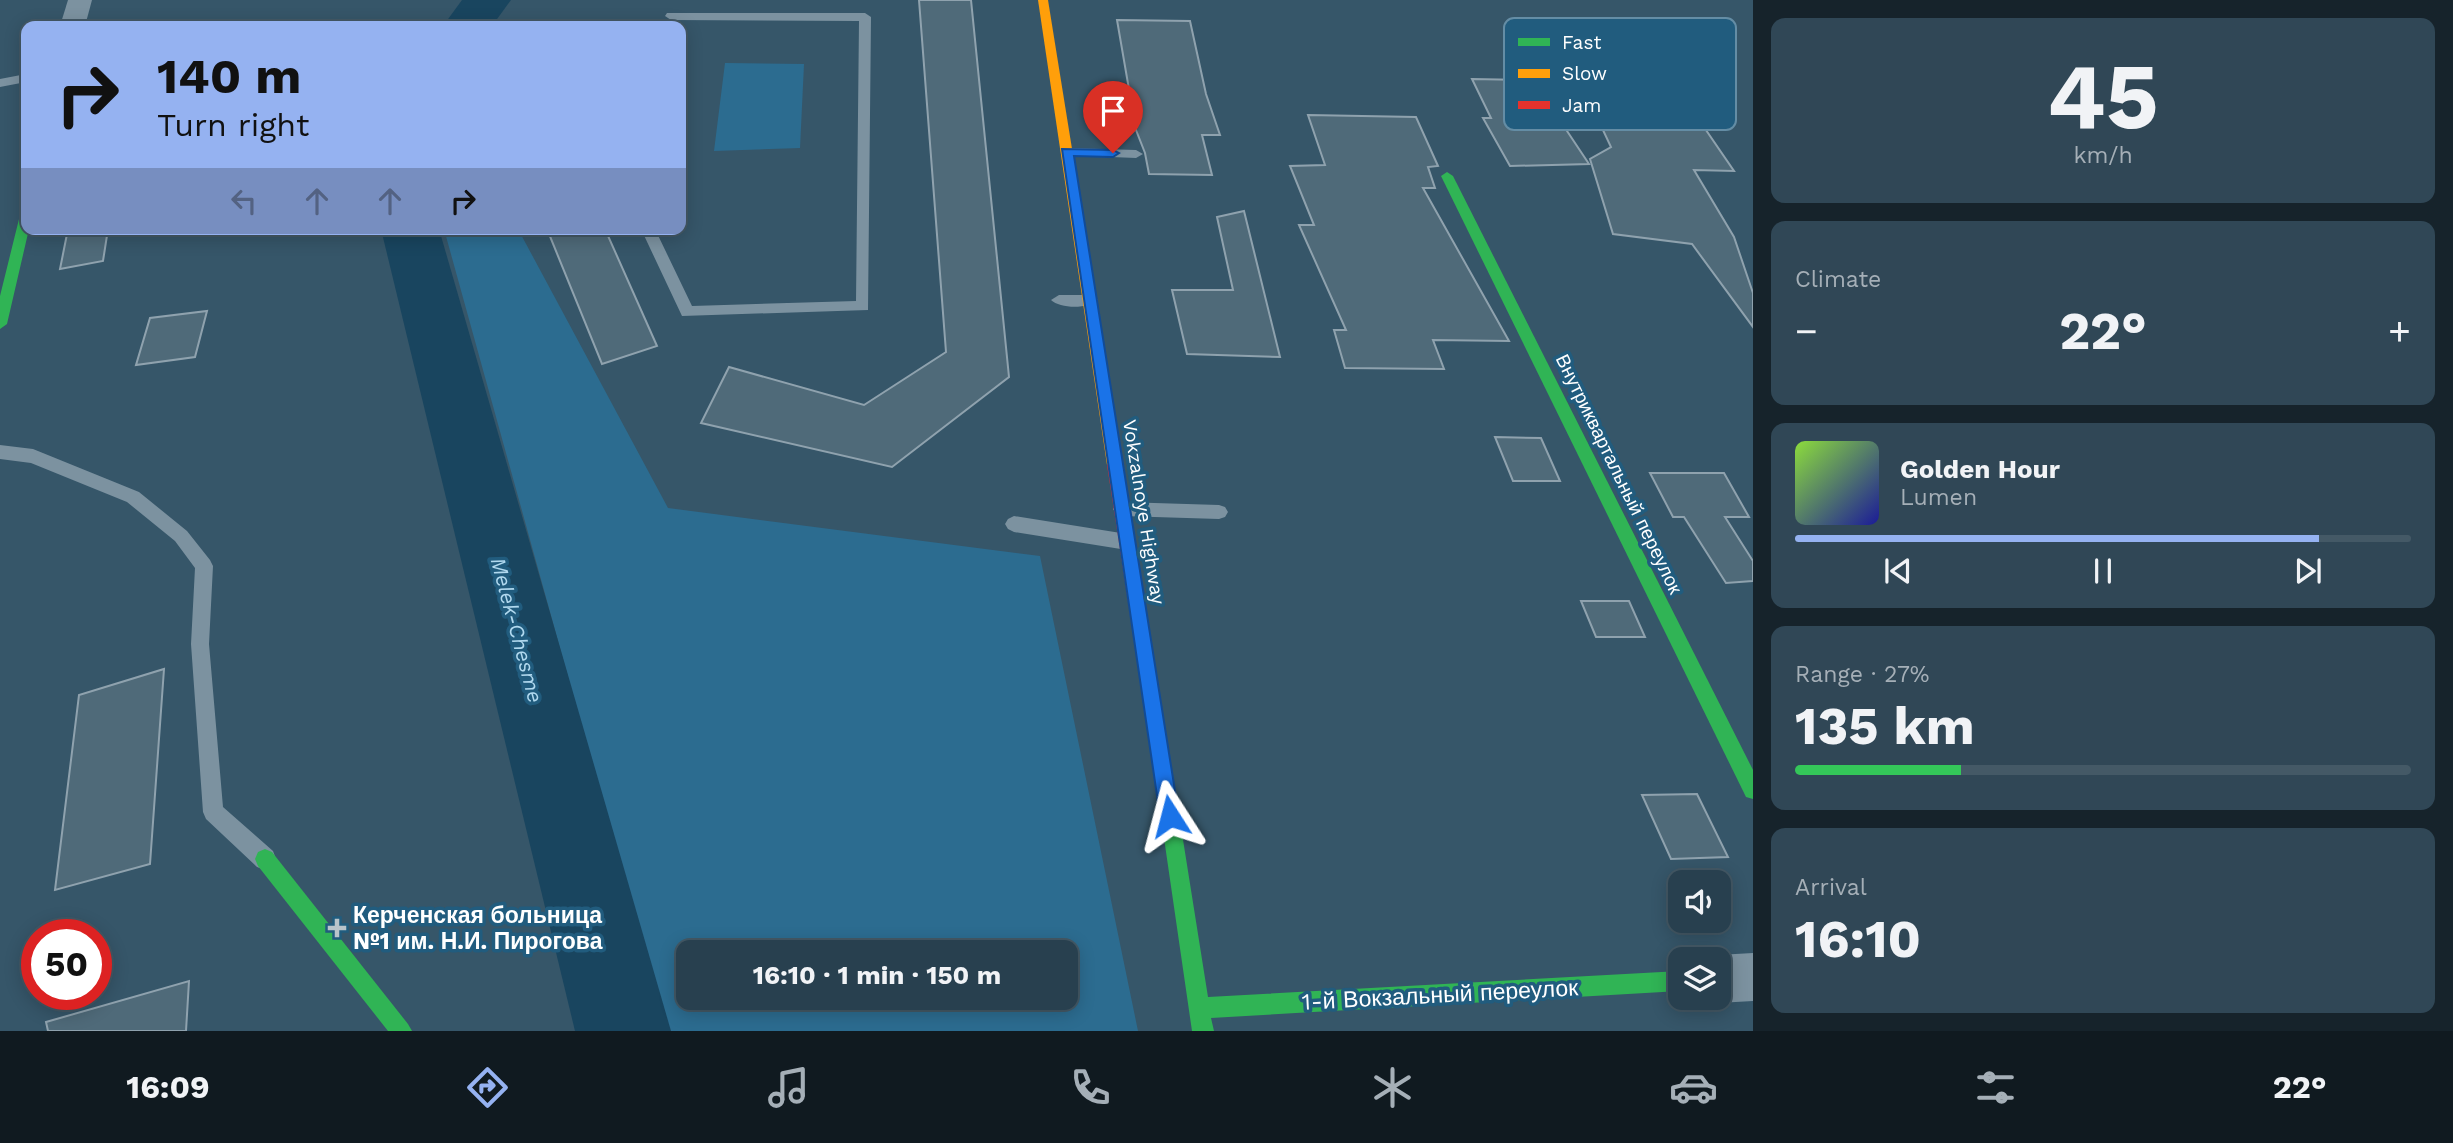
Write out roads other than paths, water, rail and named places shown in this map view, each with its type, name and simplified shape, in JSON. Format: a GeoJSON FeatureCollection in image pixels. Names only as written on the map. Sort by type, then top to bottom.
{"type":"FeatureCollection","features":[{"type":"Feature","properties":{"kind":"street"},"geometry":{"type":"LineString","coordinates":[[74,21],[80,0]]}},
{"type":"Feature","properties":{"kind":"street","name":"Vokzalnoye Highway"},"geometry":{"type":"LineString","coordinates":[[1043,0],[1203,1031]]}},
{"type":"Feature","properties":{"kind":"street","name":"Внутриквартальный переулок"},"geometry":{"type":"LineString","coordinates":[[1447,176],[1753,790]]}},
{"type":"Feature","properties":{"kind":"street"},"geometry":{"type":"LineString","coordinates":[[0,324],[21,235]]}},
{"type":"Feature","properties":{"kind":"street"},"geometry":{"type":"LineString","coordinates":[[265,859],[401,1031]]}},
{"type":"Feature","properties":{"kind":"street"},"geometry":{"type":"LineString","coordinates":[[1731,978],[1753,977]]}},
{"type":"Feature","properties":{"kind":"street","name":"1-й Вокзальный переулок"},"geometry":{"type":"LineString","coordinates":[[1199,1008],[1668,982]]}},
{"type":"Feature","properties":{"kind":"lane"},"geometry":{"type":"LineString","coordinates":[[651,235],[687,312],[863,306],[865,17],[669,21],[678,0]]}},
{"type":"Feature","properties":{"kind":"lane"},"geometry":{"type":"LineString","coordinates":[[0,83],[21,79]]}},
{"type":"Feature","properties":{"kind":"lane"},"geometry":{"type":"LineString","coordinates":[[1067,152],[1136,154]]}},
{"type":"Feature","properties":{"kind":"lane"},"geometry":{"type":"LineString","coordinates":[[1059,300],[1090,300]]}},
{"type":"Feature","properties":{"kind":"lane"},"geometry":{"type":"LineString","coordinates":[[0,452],[33,456],[133,497],[181,536],[204,566],[200,644],[213,812],[265,859]]}},
{"type":"Feature","properties":{"kind":"lane"},"geometry":{"type":"LineString","coordinates":[[1122,509],[1219,512]]}},
{"type":"Feature","properties":{"kind":"lane"},"geometry":{"type":"LineString","coordinates":[[1014,524],[1127,542]]}},
{"type":"Feature","properties":{"kind":"waterway","name":"Melek-Chesme"},"geometry":{"type":"LineString","coordinates":[[471,21],[487,0]]}},
{"type":"Feature","properties":{"kind":"waterway","name":"Melek-Chesme"},"geometry":{"type":"LineString","coordinates":[[412,235],[623,1031]]}},
{"type":"Feature","properties":{"kind":"place","name":"Керченская больница №1 им. Н.И. Пирогова"},"geometry":{"type":"Point","coordinates":[337,928]}}]}
